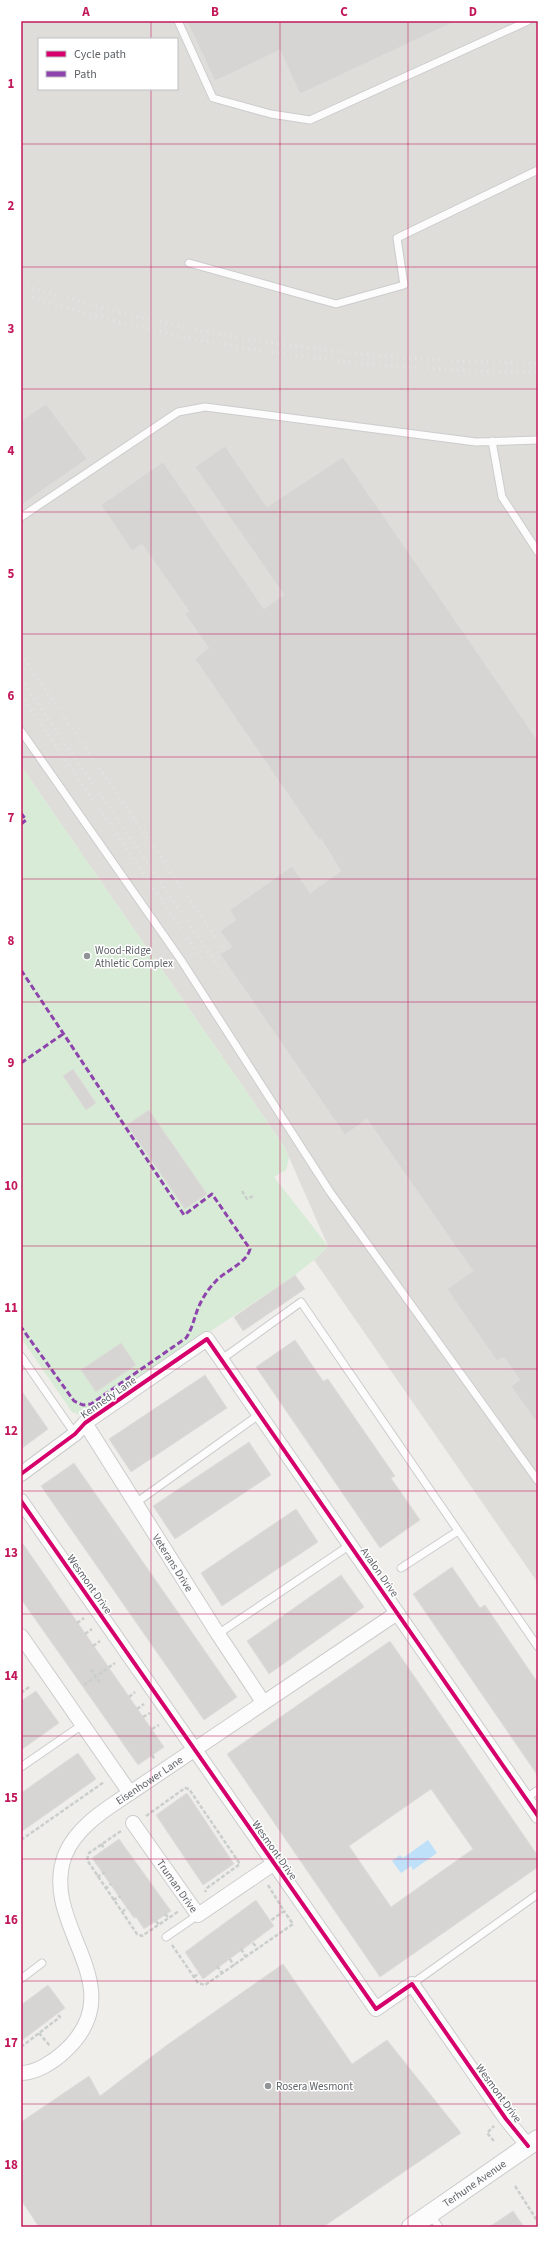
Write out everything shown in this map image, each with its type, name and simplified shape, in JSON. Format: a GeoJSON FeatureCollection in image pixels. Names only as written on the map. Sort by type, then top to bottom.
{"type":"FeatureCollection","features":[{"type":"Feature","properties":{"kind":"street","name":"Avalon Drive"},"geometry":{"type":"LineString","coordinates":[[207,1338],[538,1816]]}},
{"type":"Feature","properties":{"kind":"street","name":"Kennedy Lane"},"geometry":{"type":"LineString","coordinates":[[21,1474],[75,1434],[85,1423],[207,1338]]}},
{"type":"Feature","properties":{"kind":"street","name":"Veterans Drive"},"geometry":{"type":"LineString","coordinates":[[85,1423],[137,1502],[218,1634],[263,1702]]}},
{"type":"Feature","properties":{"kind":"street","name":"Wesmont Drive"},"geometry":{"type":"LineString","coordinates":[[21,1501],[273,1864],[316,1920],[376,2009],[412,1984],[506,2119],[533,2142]]}},
{"type":"Feature","properties":{"kind":"street","name":"Eisenhower Lane"},"geometry":{"type":"LineString","coordinates":[[21,2073],[43,2067],[58,2058],[72,2045],[82,2031],[89,2013],[92,1992],[87,1966],[63,1907],[60,1887],[61,1870],[65,1855],[72,1840],[94,1819],[130,1793],[397,1613]]}},
{"type":"Feature","properties":{"kind":"street"},"geometry":{"type":"LineString","coordinates":[[21,1636],[130,1793]]}},
{"type":"Feature","properties":{"kind":"street","name":"Truman Drive"},"geometry":{"type":"LineString","coordinates":[[133,1823],[198,1915],[273,1864]]}},
{"type":"Feature","properties":{"kind":"street","name":"Terhune Avenue"},"geometry":{"type":"LineString","coordinates":[[411,2227],[434,2220],[533,2142]]}},
{"type":"Feature","properties":{"kind":"lane"},"geometry":{"type":"LineString","coordinates":[[178,21],[213,98],[271,114],[310,120],[528,21]]}},
{"type":"Feature","properties":{"kind":"lane"},"geometry":{"type":"LineString","coordinates":[[189,263],[336,304],[404,285],[397,238],[538,170]]}},
{"type":"Feature","properties":{"kind":"lane"},"geometry":{"type":"LineString","coordinates":[[21,517],[178,412],[205,407],[476,442],[538,440]]}},
{"type":"Feature","properties":{"kind":"lane"},"geometry":{"type":"LineString","coordinates":[[492,441],[502,497],[538,552]]}},
{"type":"Feature","properties":{"kind":"lane"},"geometry":{"type":"LineString","coordinates":[[21,731],[181,960],[330,1192],[538,1481]]}},
{"type":"Feature","properties":{"kind":"lane"},"geometry":{"type":"LineString","coordinates":[[222,1359],[301,1302],[538,1647]]}},
{"type":"Feature","properties":{"kind":"lane"},"geometry":{"type":"LineString","coordinates":[[21,1356],[75,1434]]}},
{"type":"Feature","properties":{"kind":"lane"},"geometry":{"type":"LineString","coordinates":[[137,1502],[260,1414]]}},
{"type":"Feature","properties":{"kind":"lane"},"geometry":{"type":"LineString","coordinates":[[401,1568],[458,1531]]}},
{"type":"Feature","properties":{"kind":"lane"},"geometry":{"type":"LineString","coordinates":[[218,1634],[350,1545]]}},
{"type":"Feature","properties":{"kind":"lane"},"geometry":{"type":"LineString","coordinates":[[21,1767],[82,1725]]}},
{"type":"Feature","properties":{"kind":"lane"},"geometry":{"type":"LineString","coordinates":[[526,1798],[538,1790]]}},
{"type":"Feature","properties":{"kind":"lane"},"geometry":{"type":"LineString","coordinates":[[412,1984],[538,1894]]}},
{"type":"Feature","properties":{"kind":"lane"},"geometry":{"type":"LineString","coordinates":[[166,1937],[198,1915]]}},
{"type":"Feature","properties":{"kind":"lane"},"geometry":{"type":"LineString","coordinates":[[21,1979],[42,1964]]}},
{"type":"Feature","properties":{"kind":"path"},"geometry":{"type":"LineString","coordinates":[[242,1191],[247,1199],[253,1196]]}},
{"type":"Feature","properties":{"kind":"path"},"geometry":{"type":"LineString","coordinates":[[77,1623],[84,1618]]}},
{"type":"Feature","properties":{"kind":"path"},"geometry":{"type":"LineString","coordinates":[[85,1634],[92,1629]]}},
{"type":"Feature","properties":{"kind":"path"},"geometry":{"type":"LineString","coordinates":[[93,1646],[100,1641]]}},
{"type":"Feature","properties":{"kind":"path"},"geometry":{"type":"LineString","coordinates":[[84,1685],[115,1663]]}},
{"type":"Feature","properties":{"kind":"path"},"geometry":{"type":"LineString","coordinates":[[91,1669],[100,1683]]}},
{"type":"Feature","properties":{"kind":"path"},"geometry":{"type":"LineString","coordinates":[[21,1693],[29,1688]]}},
{"type":"Feature","properties":{"kind":"path"},"geometry":{"type":"LineString","coordinates":[[129,1697],[135,1692]]}},
{"type":"Feature","properties":{"kind":"path"},"geometry":{"type":"LineString","coordinates":[[137,1709],[144,1704]]}},
{"type":"Feature","properties":{"kind":"path"},"geometry":{"type":"LineString","coordinates":[[143,1717],[150,1713]]}},
{"type":"Feature","properties":{"kind":"path"},"geometry":{"type":"LineString","coordinates":[[152,1729],[159,1725]]}},
{"type":"Feature","properties":{"kind":"path"},"geometry":{"type":"LineString","coordinates":[[21,1840],[106,1781]]}},
{"type":"Feature","properties":{"kind":"path"},"geometry":{"type":"LineString","coordinates":[[183,1909],[142,1936],[139,1936],[97,1877],[88,1863],[87,1857],[89,1853],[101,1844],[185,1788],[189,1789],[240,1864],[207,1888],[203,1896]]}},
{"type":"Feature","properties":{"kind":"path"},"geometry":{"type":"LineString","coordinates":[[101,1844],[105,1849]]}},
{"type":"Feature","properties":{"kind":"path"},"geometry":{"type":"LineString","coordinates":[[97,1877],[104,1872]]}},
{"type":"Feature","properties":{"kind":"path"},"geometry":{"type":"LineString","coordinates":[[166,1937],[198,1983],[205,1985],[223,1974],[293,1924],[270,1891],[267,1883]]}},
{"type":"Feature","properties":{"kind":"path"},"geometry":{"type":"LineString","coordinates":[[105,1889],[111,1884]]}},
{"type":"Feature","properties":{"kind":"path"},"geometry":{"type":"LineString","coordinates":[[113,1900],[121,1896]]}},
{"type":"Feature","properties":{"kind":"path"},"geometry":{"type":"LineString","coordinates":[[122,1912],[127,1908]]}},
{"type":"Feature","properties":{"kind":"path"},"geometry":{"type":"LineString","coordinates":[[270,1921],[284,1912]]}},
{"type":"Feature","properties":{"kind":"path"},"geometry":{"type":"LineString","coordinates":[[165,1914],[169,1918]]}},
{"type":"Feature","properties":{"kind":"path"},"geometry":{"type":"LineString","coordinates":[[156,1921],[159,1924]]}},
{"type":"Feature","properties":{"kind":"path"},"geometry":{"type":"LineString","coordinates":[[253,1942],[258,1949]]}},
{"type":"Feature","properties":{"kind":"path"},"geometry":{"type":"LineString","coordinates":[[240,1949],[246,1957]]}},
{"type":"Feature","properties":{"kind":"path"},"geometry":{"type":"LineString","coordinates":[[230,1959],[234,1966]]}},
{"type":"Feature","properties":{"kind":"path"},"geometry":{"type":"LineString","coordinates":[[217,1966],[223,1974]]}},
{"type":"Feature","properties":{"kind":"path"},"geometry":{"type":"LineString","coordinates":[[194,1977],[199,1973]]}},
{"type":"Feature","properties":{"kind":"path"},"geometry":{"type":"LineString","coordinates":[[21,2047],[60,2017],[57,2014]]}},
{"type":"Feature","properties":{"kind":"path"},"geometry":{"type":"LineString","coordinates":[[44,2024],[47,2027]]}},
{"type":"Feature","properties":{"kind":"path"},"geometry":{"type":"LineString","coordinates":[[39,2033],[50,2046]]}},
{"type":"Feature","properties":{"kind":"path"},"geometry":{"type":"LineString","coordinates":[[29,2035],[32,2038]]}},
{"type":"Feature","properties":{"kind":"path"},"geometry":{"type":"LineString","coordinates":[[494,2126],[487,2132],[494,2141]]}},
{"type":"Feature","properties":{"kind":"path"},"geometry":{"type":"LineString","coordinates":[[515,2186],[538,2222]]}},
{"type":"Feature","properties":{"kind":"shaded area"},"geometry":{"type":"Polygon","coordinates":[[[21,21],[538,21],[538,1583],[314,1260],[328,1246],[284,1146],[21,766],[21,21]]]}},
{"type":"Feature","properties":{"kind":"green space","name":"Wood-Ridge Athletic Complex"},"geometry":{"type":"Polygon","coordinates":[[[21,766],[284,1146],[289,1158],[286,1170],[274,1177],[328,1246],[314,1260],[295,1275],[83,1416],[72,1412],[21,1338],[21,766]]]}},
{"type":"Feature","properties":{"kind":"water"},"geometry":{"type":"Polygon","coordinates":[[[428,1840],[437,1853],[413,1870],[411,1866],[401,1873],[392,1861],[400,1855],[403,1858],[428,1840]]]}},
{"type":"Feature","properties":{"kind":"building"},"geometry":{"type":"Polygon","coordinates":[[[187,21],[456,21],[300,94],[280,50],[215,81],[187,21]]]}},
{"type":"Feature","properties":{"kind":"building"},"geometry":{"type":"Polygon","coordinates":[[[46,404],[87,459],[21,505],[21,421],[46,404]]]}},
{"type":"Feature","properties":{"kind":"building"},"geometry":{"type":"Polygon","coordinates":[[[225,446],[267,507],[343,457],[538,741],[538,1424],[511,1386],[520,1380],[504,1357],[497,1361],[447,1289],[473,1271],[367,1119],[345,1135],[220,954],[232,947],[220,931],[236,920],[230,910],[292,866],[310,893],[341,871],[321,839],[319,840],[195,659],[209,648],[185,614],[189,611],[142,544],[132,551],[101,505],[163,462],[264,609],[284,595],[195,467],[225,446]]]}},
{"type":"Feature","properties":{"kind":"building"},"geometry":{"type":"Polygon","coordinates":[[[73,1069],[96,1103],[86,1110],[63,1076],[73,1069]]]}},
{"type":"Feature","properties":{"kind":"building"},"geometry":{"type":"Polygon","coordinates":[[[149,1110],[207,1194],[185,1209],[127,1125],[149,1110]]]}},
{"type":"Feature","properties":{"kind":"building"},"geometry":{"type":"Polygon","coordinates":[[[295,1275],[305,1289],[243,1331],[234,1317],[295,1275]]]}},
{"type":"Feature","properties":{"kind":"building"},"geometry":{"type":"Polygon","coordinates":[[[295,1340],[323,1381],[328,1379],[395,1476],[391,1478],[420,1520],[380,1548],[256,1367],[295,1340]]]}},
{"type":"Feature","properties":{"kind":"building"},"geometry":{"type":"Polygon","coordinates":[[[121,1343],[136,1365],[96,1392],[81,1370],[121,1343]]]}},
{"type":"Feature","properties":{"kind":"building"},"geometry":{"type":"Polygon","coordinates":[[[205,1375],[227,1408],[131,1472],[109,1439],[205,1375]]]}},
{"type":"Feature","properties":{"kind":"building"},"geometry":{"type":"Polygon","coordinates":[[[21,1390],[48,1429],[21,1449],[21,1390]]]}},
{"type":"Feature","properties":{"kind":"building"},"geometry":{"type":"Polygon","coordinates":[[[249,1442],[271,1475],[175,1539],[153,1506],[249,1442]]]}},
{"type":"Feature","properties":{"kind":"building"},"geometry":{"type":"Polygon","coordinates":[[[74,1463],[237,1697],[204,1720],[41,1486],[74,1463]]]}},
{"type":"Feature","properties":{"kind":"building"},"geometry":{"type":"Polygon","coordinates":[[[296,1509],[318,1542],[222,1606],[201,1573],[296,1509]]]}},
{"type":"Feature","properties":{"kind":"building"},"geometry":{"type":"Polygon","coordinates":[[[21,1541],[164,1747],[138,1765],[21,1599],[21,1541]]]}},
{"type":"Feature","properties":{"kind":"building"},"geometry":{"type":"Polygon","coordinates":[[[452,1567],[480,1608],[485,1605],[538,1683],[538,1776],[413,1594],[452,1567]]]}},
{"type":"Feature","properties":{"kind":"building"},"geometry":{"type":"Polygon","coordinates":[[[341,1575],[364,1607],[269,1674],[247,1641],[341,1575]]]}},
{"type":"Feature","properties":{"kind":"building"},"geometry":{"type":"Polygon","coordinates":[[[390,1641],[538,1856],[538,1867],[380,1977],[227,1754],[390,1641]],[[431,1789],[349,1846],[391,1907],[473,1849],[431,1789]]]}},
{"type":"Feature","properties":{"kind":"building"},"geometry":{"type":"Polygon","coordinates":[[[36,1691],[59,1723],[21,1750],[21,1701],[36,1691]]]}},
{"type":"Feature","properties":{"kind":"building"},"geometry":{"type":"Polygon","coordinates":[[[78,1753],[96,1779],[21,1832],[21,1793],[78,1753]]]}},
{"type":"Feature","properties":{"kind":"building"},"geometry":{"type":"Polygon","coordinates":[[[187,1793],[234,1864],[203,1885],[156,1815],[187,1793]]]}},
{"type":"Feature","properties":{"kind":"building"},"geometry":{"type":"Polygon","coordinates":[[[119,1839],[171,1911],[144,1929],[136,1917],[134,1918],[92,1858],[119,1839]]]}},
{"type":"Feature","properties":{"kind":"building"},"geometry":{"type":"Polygon","coordinates":[[[256,1900],[274,1926],[203,1979],[185,1952],[256,1900]]]}},
{"type":"Feature","properties":{"kind":"building","name":"Rosera Wesmont"},"geometry":{"type":"Polygon","coordinates":[[[283,1964],[352,2064],[387,2040],[461,2133],[323,2227],[39,2227],[21,2200],[21,2122],[89,2076],[100,2096],[167,2045],[283,1964]]]}},
{"type":"Feature","properties":{"kind":"building"},"geometry":{"type":"Polygon","coordinates":[[[48,1985],[65,2008],[21,2041],[21,2005],[48,1985]]]}},
{"type":"Feature","properties":{"kind":"building"},"geometry":{"type":"Polygon","coordinates":[[[513,2211],[524,2227],[489,2227],[513,2211]]]}},
{"type":"Feature","properties":{"kind":"railway"},"geometry":{"type":"LineString","coordinates":[[21,284],[84,303],[147,319],[276,343],[341,352],[407,358],[472,362],[538,363]]}},
{"type":"Feature","properties":{"kind":"railway"},"geometry":{"type":"LineString","coordinates":[[21,294],[84,313],[148,329],[276,353],[407,367],[472,371],[538,372]]}},
{"type":"Feature","properties":{"kind":"railway"},"geometry":{"type":"LineString","coordinates":[[21,654],[225,951]]}},
{"type":"Feature","properties":{"kind":"railway"},"geometry":{"type":"LineString","coordinates":[[21,679],[225,976]]}},
{"type":"Feature","properties":{"kind":"railway"},"geometry":{"type":"LineString","coordinates":[[21,695],[202,959]]}},
{"type":"Feature","properties":{"kind":"marked path"},"geometry":{"type":"LineString","coordinates":[[21,813],[26,820],[21,824]]}},
{"type":"Feature","properties":{"kind":"marked path"},"geometry":{"type":"LineString","coordinates":[[21,970],[184,1215],[212,1194],[250,1249],[245,1258],[220,1277],[204,1296],[186,1338],[91,1404],[83,1405],[74,1401],[21,1327]]}},
{"type":"Feature","properties":{"kind":"marked path"},"geometry":{"type":"LineString","coordinates":[[21,1063],[63,1034]]}},
{"type":"Feature","properties":{"kind":"cycle path"},"geometry":{"type":"LineString","coordinates":[[21,1474],[75,1434],[85,1423],[207,1339],[538,1816]]}},
{"type":"Feature","properties":{"kind":"cycle path"},"geometry":{"type":"LineString","coordinates":[[21,1501],[376,2009],[412,1984],[506,2119],[528,2146]]}},
{"type":"Feature","properties":{"kind":"place","name":"Wood-Ridge Athletic Complex"},"geometry":{"type":"Point","coordinates":[87,956]}},
{"type":"Feature","properties":{"kind":"place","name":"Rosera Wesmont"},"geometry":{"type":"Point","coordinates":[268,2086]}}]}
